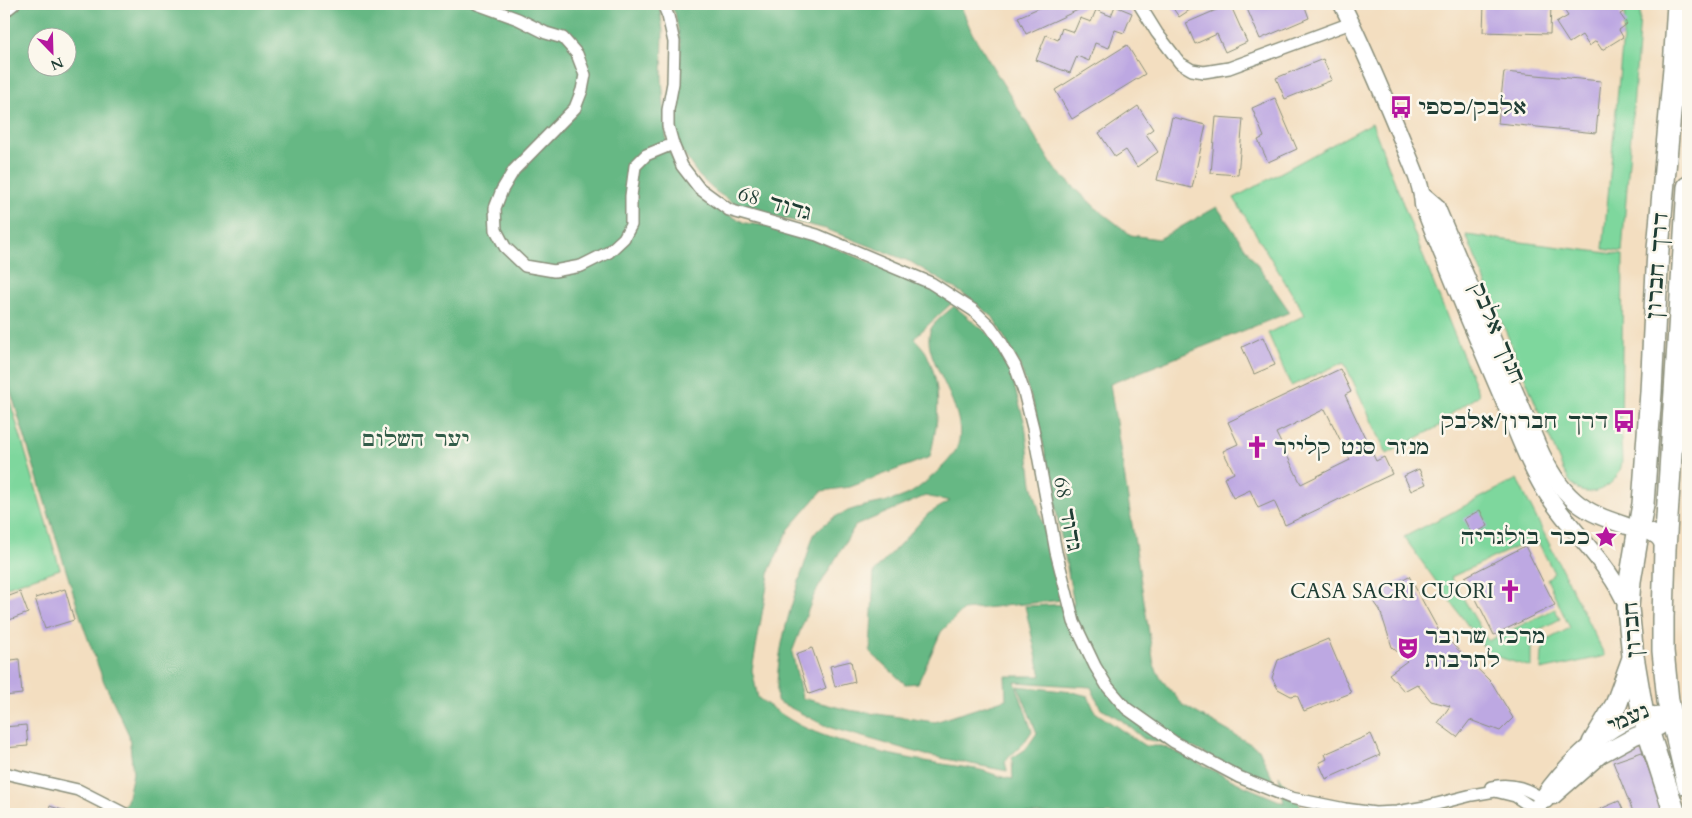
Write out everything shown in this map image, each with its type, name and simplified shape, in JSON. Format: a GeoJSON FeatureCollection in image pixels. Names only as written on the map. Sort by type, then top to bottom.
{"type":"FeatureCollection","features":[{"type":"Feature","properties":{"kind":"highway","name":"דרך חברון"},"geometry":{"type":"LineString","coordinates":[[1671,315],[1664,174],[1674,75],[1678,4]]}},
{"type":"Feature","properties":{"kind":"highway","name":"דרך חברון"},"geometry":{"type":"LineString","coordinates":[[1639,529],[1643,504],[1652,392],[1671,315],[1688,187]]}},
{"type":"Feature","properties":{"kind":"highway"},"geometry":{"type":"LineString","coordinates":[[1665,549],[1674,427],[1671,315]]}},
{"type":"Feature","properties":{"kind":"highway","name":"חברון"},"geometry":{"type":"LineString","coordinates":[[1639,529],[1630,581],[1628,608],[1633,656],[1646,723]]}},
{"type":"Feature","properties":{"kind":"highway","name":"חברון"},"geometry":{"type":"LineString","coordinates":[[1665,549],[1663,651],[1672,722]]}},
{"type":"Feature","properties":{"kind":"highway"},"geometry":{"type":"LineString","coordinates":[[1593,744],[1616,705],[1633,656]]}},
{"type":"Feature","properties":{"kind":"highway"},"geometry":{"type":"LineString","coordinates":[[1672,722],[1688,785]]}},
{"type":"Feature","properties":{"kind":"highway"},"geometry":{"type":"LineString","coordinates":[[1646,723],[1674,814]]}},
{"type":"Feature","properties":{"kind":"street"},"geometry":{"type":"LineString","coordinates":[[4,12],[14,4]]}},
{"type":"Feature","properties":{"kind":"street"},"geometry":{"type":"LineString","coordinates":[[477,4],[518,19],[546,33],[563,38],[577,54],[585,74],[582,90],[575,108],[514,170],[502,190],[495,208],[496,230],[506,247],[525,266],[554,272],[581,266],[609,252],[624,238],[630,225],[630,196],[635,166],[646,155],[673,144]]}},
{"type":"Feature","properties":{"kind":"street","name":"גדוד 68"},"geometry":{"type":"LineString","coordinates":[[663,4],[674,42],[673,83],[668,110],[668,126],[682,166],[699,188],[729,210],[817,235],[923,280],[965,304],[990,326],[1000,340],[1015,366],[1024,392],[1033,428],[1056,552],[1074,622],[1107,686],[1126,708],[1174,742],[1238,777],[1291,798],[1328,806],[1375,812],[1398,812],[1495,791],[1539,806]]}},
{"type":"Feature","properties":{"kind":"street"},"geometry":{"type":"LineString","coordinates":[[1139,4],[1157,33],[1180,63],[1192,70],[1204,72],[1228,68],[1351,23]]}},
{"type":"Feature","properties":{"kind":"street","name":"חנוך אלבק"},"geometry":{"type":"LineString","coordinates":[[1342,4],[1382,90],[1456,290],[1535,472],[1558,510],[1614,579],[1623,594],[1628,608]]}},
{"type":"Feature","properties":{"kind":"street","name":"חנוך אלבק"},"geometry":{"type":"LineString","coordinates":[[1422,194],[1436,206],[1521,408],[1552,475],[1575,501],[1612,521],[1657,536],[1665,549]]}},
{"type":"Feature","properties":{"kind":"street","name":"נעמי"},"geometry":{"type":"LineString","coordinates":[[1539,806],[1600,755],[1623,742],[1656,716],[1672,722]]}},
{"type":"Feature","properties":{"kind":"street","name":"נעמי"},"geometry":{"type":"LineString","coordinates":[[1539,806],[1559,776],[1593,744],[1619,726],[1646,723]]}},
{"type":"Feature","properties":{"kind":"street"},"geometry":{"type":"LineString","coordinates":[[4,773],[78,790],[125,814]]}},
{"type":"Feature","properties":{"kind":"green space","name":"יער השלום"},"geometry":{"type":"Polygon","coordinates":[[[4,4],[659,4],[663,31],[662,78],[667,149],[705,203],[745,223],[777,227],[818,241],[911,279],[954,301],[914,338],[927,354],[936,382],[938,407],[930,457],[850,487],[822,491],[789,529],[770,569],[752,670],[758,698],[803,727],[830,738],[871,750],[976,769],[1013,779],[1012,758],[1026,749],[1037,733],[1018,686],[1072,692],[1088,696],[1095,712],[1145,746],[1162,746],[1284,803],[1279,776],[1307,814],[117,814],[127,801],[133,773],[129,735],[104,682],[84,628],[4,370],[4,4]]]}},
{"type":"Feature","properties":{"kind":"green space"},"geometry":{"type":"Polygon","coordinates":[[[669,4],[960,4],[972,33],[1054,168],[1096,208],[1131,235],[1159,239],[1217,207],[1290,312],[1110,384],[1154,665],[1161,679],[1183,705],[1259,749],[1278,791],[1194,748],[1144,739],[1120,719],[1101,709],[1091,687],[1015,682],[1032,731],[1023,744],[1005,761],[1007,771],[926,755],[828,727],[777,701],[781,647],[785,629],[811,541],[816,532],[838,515],[912,493],[952,456],[959,440],[959,423],[954,406],[932,354],[929,339],[934,324],[954,306],[998,342],[1012,378],[1025,424],[1032,484],[1063,600],[963,610],[941,632],[918,683],[905,684],[870,652],[874,572],[928,514],[950,501],[925,496],[855,526],[814,595],[792,652],[802,698],[848,710],[935,722],[1006,699],[1005,676],[1041,676],[1025,606],[1074,604],[1036,412],[1020,366],[993,317],[962,293],[911,262],[826,229],[741,208],[715,191],[699,176],[679,147],[676,130],[681,45],[675,13],[669,4]]]}},
{"type":"Feature","properties":{"kind":"green space"},"geometry":{"type":"Polygon","coordinates":[[[1626,4],[1641,4],[1622,252],[1603,249],[1626,4]]]}},
{"type":"Feature","properties":{"kind":"green space"},"geometry":{"type":"Polygon","coordinates":[[[1372,123],[1479,395],[1451,414],[1441,425],[1387,454],[1344,362],[1291,386],[1268,333],[1305,315],[1234,198],[1372,123]]]}},
{"type":"Feature","properties":{"kind":"green space"},"geometry":{"type":"Polygon","coordinates":[[[1466,235],[1623,255],[1622,461],[1619,473],[1611,483],[1600,490],[1593,492],[1581,491],[1572,484],[1563,470],[1466,235]]]}},
{"type":"Feature","properties":{"kind":"green space"},"geometry":{"type":"Polygon","coordinates":[[[4,381],[60,569],[4,588],[4,381]]]}},
{"type":"Feature","properties":{"kind":"green space"},"geometry":{"type":"Polygon","coordinates":[[[1517,479],[1605,656],[1541,670],[1542,652],[1547,640],[1570,628],[1547,579],[1554,573],[1536,538],[1451,577],[1488,641],[1555,609],[1560,619],[1527,636],[1531,645],[1531,667],[1491,655],[1404,537],[1517,479]]]}},
{"type":"Feature","properties":{"kind":"building"},"geometry":{"type":"Polygon","coordinates":[[[1040,4],[1091,4],[1026,34],[1018,17],[1041,7],[1040,4]]]}},
{"type":"Feature","properties":{"kind":"building"},"geometry":{"type":"Polygon","coordinates":[[[1170,4],[1199,4],[1179,17],[1170,4]]]}},
{"type":"Feature","properties":{"kind":"building"},"geometry":{"type":"Polygon","coordinates":[[[1230,4],[1247,42],[1225,52],[1217,34],[1195,44],[1186,23],[1230,4]]]}},
{"type":"Feature","properties":{"kind":"building"},"geometry":{"type":"Polygon","coordinates":[[[1245,4],[1304,4],[1309,18],[1260,39],[1245,4]]]}},
{"type":"Feature","properties":{"kind":"building"},"geometry":{"type":"Polygon","coordinates":[[[1484,4],[1551,4],[1550,34],[1483,32],[1484,4]]]}},
{"type":"Feature","properties":{"kind":"building"},"geometry":{"type":"Polygon","coordinates":[[[1566,4],[1627,4],[1630,8],[1620,14],[1627,24],[1619,30],[1623,37],[1602,50],[1596,41],[1589,46],[1582,35],[1569,43],[1556,23],[1568,16],[1562,7],[1566,4]]]}},
{"type":"Feature","properties":{"kind":"building"},"geometry":{"type":"Polygon","coordinates":[[[1115,6],[1132,13],[1124,33],[1115,30],[1109,48],[1095,43],[1089,61],[1077,56],[1070,73],[1036,60],[1046,35],[1058,40],[1062,28],[1074,32],[1080,18],[1091,22],[1096,10],[1111,16],[1115,6]]]}},
{"type":"Feature","properties":{"kind":"building"},"geometry":{"type":"Polygon","coordinates":[[[1127,45],[1145,74],[1072,119],[1055,90],[1127,45]]]}},
{"type":"Feature","properties":{"kind":"building"},"geometry":{"type":"Polygon","coordinates":[[[1323,59],[1332,80],[1285,99],[1276,78],[1323,59]]]}},
{"type":"Feature","properties":{"kind":"building"},"geometry":{"type":"Polygon","coordinates":[[[1504,72],[1601,81],[1596,133],[1498,123],[1504,72]]]}},
{"type":"Feature","properties":{"kind":"building"},"geometry":{"type":"Polygon","coordinates":[[[1275,98],[1297,149],[1268,162],[1258,140],[1264,137],[1252,108],[1275,98]]]}},
{"type":"Feature","properties":{"kind":"building"},"geometry":{"type":"Polygon","coordinates":[[[1138,106],[1153,129],[1146,134],[1158,152],[1137,167],[1126,150],[1115,157],[1099,133],[1138,106]]]}},
{"type":"Feature","properties":{"kind":"building"},"geometry":{"type":"Polygon","coordinates":[[[1172,117],[1206,125],[1192,188],[1157,180],[1172,117]]]}},
{"type":"Feature","properties":{"kind":"building"},"geometry":{"type":"Polygon","coordinates":[[[1216,117],[1243,119],[1238,175],[1211,173],[1216,117]]]}},
{"type":"Feature","properties":{"kind":"building"},"geometry":{"type":"Polygon","coordinates":[[[1263,337],[1275,365],[1254,374],[1242,347],[1263,337]]]}},
{"type":"Feature","properties":{"kind":"building","name":"מנזר סנט קלייר"},"geometry":{"type":"Polygon","coordinates":[[[1340,369],[1351,392],[1345,395],[1376,461],[1384,457],[1392,474],[1285,525],[1274,501],[1258,508],[1250,490],[1233,498],[1224,478],[1234,473],[1223,451],[1238,444],[1228,422],[1340,369]],[[1325,409],[1276,433],[1301,484],[1350,460],[1325,409]]]}},
{"type":"Feature","properties":{"kind":"building"},"geometry":{"type":"Polygon","coordinates":[[[1419,469],[1426,484],[1411,491],[1404,476],[1419,469]]]}},
{"type":"Feature","properties":{"kind":"building"},"geometry":{"type":"Polygon","coordinates":[[[1480,510],[1488,526],[1472,535],[1464,519],[1480,510]]]}},
{"type":"Feature","properties":{"kind":"building","name":"CASA SACRI CUORI"},"geometry":{"type":"Polygon","coordinates":[[[1525,546],[1555,605],[1494,635],[1465,577],[1525,546]]]}},
{"type":"Feature","properties":{"kind":"building"},"geometry":{"type":"Polygon","coordinates":[[[1409,576],[1439,631],[1492,683],[1513,718],[1500,731],[1470,720],[1457,737],[1438,723],[1450,706],[1431,701],[1417,684],[1404,691],[1389,674],[1407,661],[1392,647],[1380,610],[1370,596],[1409,576]]]}},
{"type":"Feature","properties":{"kind":"building"},"geometry":{"type":"Polygon","coordinates":[[[65,589],[74,620],[45,629],[35,598],[65,589]]]}},
{"type":"Feature","properties":{"kind":"building"},"geometry":{"type":"Polygon","coordinates":[[[20,592],[28,613],[4,622],[4,598],[20,592]]]}},
{"type":"Feature","properties":{"kind":"building"},"geometry":{"type":"Polygon","coordinates":[[[1328,639],[1351,693],[1304,711],[1297,695],[1291,696],[1278,689],[1272,678],[1278,660],[1328,639]]]}},
{"type":"Feature","properties":{"kind":"building"},"geometry":{"type":"Polygon","coordinates":[[[812,648],[826,688],[809,694],[796,654],[812,648]]]}},
{"type":"Feature","properties":{"kind":"building"},"geometry":{"type":"Polygon","coordinates":[[[19,659],[22,694],[4,696],[4,661],[19,659]]]}},
{"type":"Feature","properties":{"kind":"building"},"geometry":{"type":"Polygon","coordinates":[[[851,661],[855,682],[835,687],[830,666],[851,661]]]}},
{"type":"Feature","properties":{"kind":"building"},"geometry":{"type":"Polygon","coordinates":[[[26,725],[28,746],[4,748],[4,727],[26,725]]]}},
{"type":"Feature","properties":{"kind":"building"},"geometry":{"type":"Polygon","coordinates":[[[1371,734],[1380,755],[1326,779],[1319,763],[1327,759],[1325,754],[1371,734]]]}},
{"type":"Feature","properties":{"kind":"building"},"geometry":{"type":"Polygon","coordinates":[[[1642,752],[1665,811],[1656,814],[1634,814],[1613,762],[1642,752]]]}},
{"type":"Feature","properties":{"kind":"building"},"geometry":{"type":"Polygon","coordinates":[[[1619,801],[1625,814],[1590,814],[1605,807],[1619,801]]]}},
{"type":"Feature","properties":{"kind":"building"},"geometry":{"type":"Polygon","coordinates":[[[50,806],[74,814],[47,814],[50,806]]]}},
{"type":"Feature","properties":{"kind":"place","name":"אלבק/כספי"},"geometry":{"type":"Point","coordinates":[1401,107]}},
{"type":"Feature","properties":{"kind":"place","name":"דרך חברון/אלבק"},"geometry":{"type":"Point","coordinates":[1624,421]}},
{"type":"Feature","properties":{"kind":"place","name":"מנזר סנט קלייר"},"geometry":{"type":"Point","coordinates":[1257,447]}},
{"type":"Feature","properties":{"kind":"place","name":"ככר בולגריה"},"geometry":{"type":"Point","coordinates":[1606,537]}},
{"type":"Feature","properties":{"kind":"place","name":"CASA SACRI CUORI"},"geometry":{"type":"Point","coordinates":[1510,591]}},
{"type":"Feature","properties":{"kind":"place","name":"מרכז שרובר לתרבות"},"geometry":{"type":"Point","coordinates":[1408,648]}}]}
